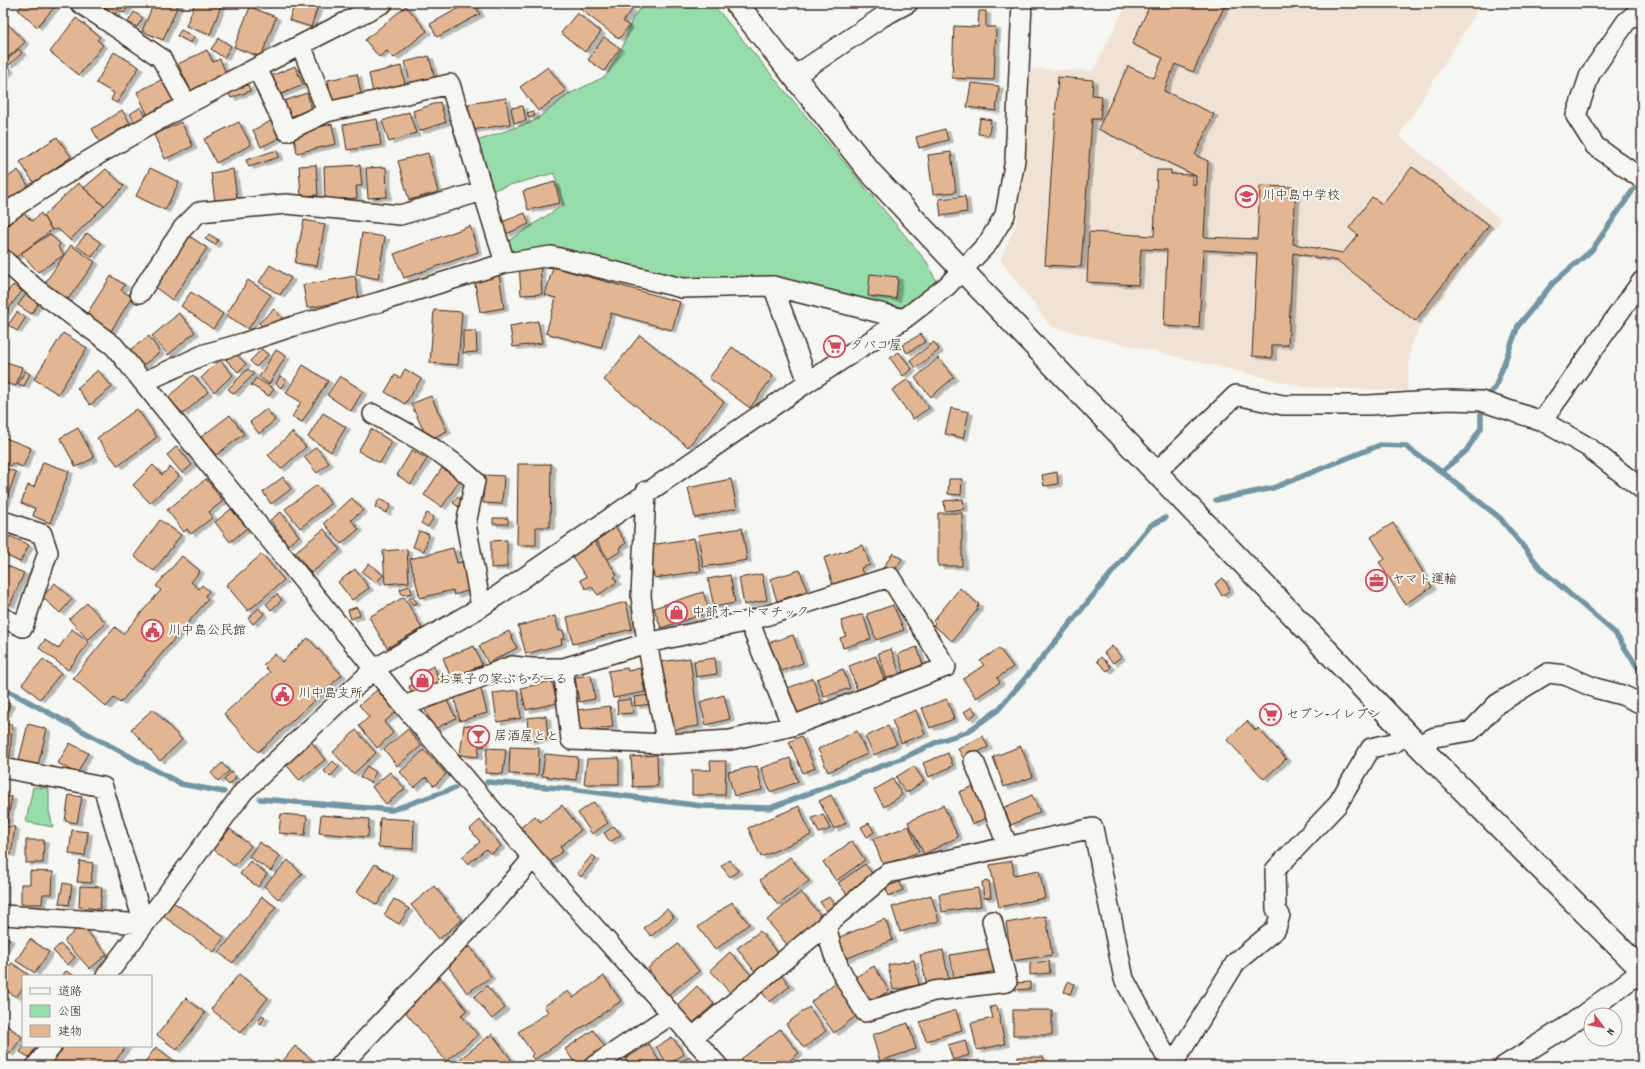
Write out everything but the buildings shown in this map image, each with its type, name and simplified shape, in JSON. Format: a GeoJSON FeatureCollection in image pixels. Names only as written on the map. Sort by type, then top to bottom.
{"type":"FeatureCollection","features":[{"type":"Feature","properties":{"kind":"street"},"geometry":{"type":"LineString","coordinates":[[80,3],[161,58],[186,103]]}},
{"type":"Feature","properties":{"kind":"street"},"geometry":{"type":"LineString","coordinates":[[3,215],[50,183],[186,103],[383,3]]}},
{"type":"Feature","properties":{"kind":"street"},"geometry":{"type":"LineString","coordinates":[[736,3],[793,77],[869,171],[1413,740],[1642,971],[1517,1063]]}},
{"type":"Feature","properties":{"kind":"street"},"geometry":{"type":"LineString","coordinates":[[793,77],[882,17],[908,3]]}},
{"type":"Feature","properties":{"kind":"street"},"geometry":{"type":"LineString","coordinates":[[107,975],[244,791],[374,668],[481,606],[646,491],[904,319],[946,286],[988,243],[1005,215],[1014,160],[1022,3]]}},
{"type":"Feature","properties":{"kind":"street"},"geometry":{"type":"LineString","coordinates":[[1642,8],[1626,22],[1590,74],[1576,116],[1595,146],[1642,179]]}},
{"type":"Feature","properties":{"kind":"street"},"geometry":{"type":"LineString","coordinates":[[301,45],[327,112]]}},
{"type":"Feature","properties":{"kind":"street"},"geometry":{"type":"LineString","coordinates":[[257,68],[287,131],[327,112],[450,84],[505,263]]}},
{"type":"Feature","properties":{"kind":"street"},"geometry":{"type":"LineString","coordinates":[[140,293],[184,228],[199,212],[286,204],[400,215],[483,191]]}},
{"type":"Feature","properties":{"kind":"street"},"geometry":{"type":"LineString","coordinates":[[144,382],[205,354],[505,263],[551,256],[682,288],[773,286],[904,319]]}},
{"type":"Feature","properties":{"kind":"street"},"geometry":{"type":"LineString","coordinates":[[3,259],[45,297],[114,346],[404,706],[533,858],[718,1066]]}},
{"type":"Feature","properties":{"kind":"street"},"geometry":{"type":"LineString","coordinates":[[1542,421],[1642,281]]}},
{"type":"Feature","properties":{"kind":"street"},"geometry":{"type":"LineString","coordinates":[[773,286],[808,382]]}},
{"type":"Feature","properties":{"kind":"street"},"geometry":{"type":"LineString","coordinates":[[1156,472],[1236,395],[1283,405],[1369,405],[1448,400],[1482,401],[1542,421],[1588,447],[1642,489]]}},
{"type":"Feature","properties":{"kind":"street"},"geometry":{"type":"LineString","coordinates":[[374,414],[418,439],[462,469],[475,481],[466,524],[481,606]]}},
{"type":"Feature","properties":{"kind":"street"},"geometry":{"type":"LineString","coordinates":[[646,491],[641,596],[647,643],[667,744]]}},
{"type":"Feature","properties":{"kind":"street"},"geometry":{"type":"LineString","coordinates":[[3,522],[42,534],[48,552],[23,627],[3,618]]}},
{"type":"Feature","properties":{"kind":"street"},"geometry":{"type":"LineString","coordinates":[[404,706],[512,666],[531,668],[563,668],[647,643],[749,621],[890,577],[946,668],[792,726],[730,740],[667,744],[571,740],[563,668]]}},
{"type":"Feature","properties":{"kind":"street"},"geometry":{"type":"LineString","coordinates":[[749,621],[792,726]]}},
{"type":"Feature","properties":{"kind":"street"},"geometry":{"type":"LineString","coordinates":[[693,1037],[888,873],[1092,828],[1124,979],[1170,1065],[1179,1054],[1236,962],[1276,929],[1280,915],[1276,909],[1275,870],[1336,805],[1371,748],[1393,743],[1471,731],[1497,704],[1548,673],[1565,675],[1595,688],[1622,695],[1642,704]]}},
{"type":"Feature","properties":{"kind":"street"},"geometry":{"type":"LineString","coordinates":[[974,761],[1008,847]]}},
{"type":"Feature","properties":{"kind":"street"},"geometry":{"type":"LineString","coordinates":[[3,768],[102,787],[144,924]]}},
{"type":"Feature","properties":{"kind":"street"},"geometry":{"type":"LineString","coordinates":[[340,1066],[491,907],[533,858]]}},
{"type":"Feature","properties":{"kind":"street"},"geometry":{"type":"LineString","coordinates":[[3,915],[144,924]]}},
{"type":"Feature","properties":{"kind":"street"},"geometry":{"type":"LineString","coordinates":[[827,923],[828,935],[838,968],[865,1012],[934,991],[1007,982],[992,921]]}},
{"type":"Feature","properties":{"kind":"street"},"geometry":{"type":"LineString","coordinates":[[594,1066],[672,1014]]}},
{"type":"Feature","properties":{"kind":"street"},"geometry":{"type":"LineString","coordinates":[[36,1066],[51,1047]]}},
{"type":"Feature","properties":{"kind":"shaded area","name":"川中島中学校"},"geometry":{"type":"Polygon","coordinates":[[[1127,3],[1482,3],[1399,136],[1501,219],[1418,330],[1411,345],[1407,391],[1304,387],[1051,327],[1000,260],[1017,221],[1024,173],[1031,69],[1093,71],[1127,3]]]}},
{"type":"Feature","properties":{"kind":"green space"},"geometry":{"type":"Polygon","coordinates":[[[645,3],[712,3],[927,262],[938,285],[904,319],[786,281],[675,287],[511,253],[499,247],[563,205],[554,173],[492,190],[477,141],[534,121],[569,94],[606,76],[624,44],[632,19],[645,3]]]}},
{"type":"Feature","properties":{"kind":"green space"},"geometry":{"type":"Polygon","coordinates":[[[33,787],[49,788],[49,811],[53,827],[26,822],[33,787]]]}},
{"type":"Feature","properties":{"kind":"waterway"},"geometry":{"type":"LineString","coordinates":[[1485,397],[1495,388],[1518,326],[1553,283],[1592,250],[1633,190]]}},
{"type":"Feature","properties":{"kind":"waterway"},"geometry":{"type":"LineString","coordinates":[[1216,500],[1273,488],[1380,445],[1405,446],[1442,472],[1466,451],[1481,428],[1481,404]]}},
{"type":"Feature","properties":{"kind":"waterway"},"geometry":{"type":"LineString","coordinates":[[1442,472],[1500,518],[1543,571],[1615,633],[1642,674]]}},
{"type":"Feature","properties":{"kind":"waterway"},"geometry":{"type":"LineString","coordinates":[[487,782],[570,789],[702,806],[770,808],[903,758],[939,741],[967,732],[998,710],[1150,526],[1165,518]]}},
{"type":"Feature","properties":{"kind":"waterway"},"geometry":{"type":"LineString","coordinates":[[3,688],[181,784],[224,792]]}},
{"type":"Feature","properties":{"kind":"waterway"},"geometry":{"type":"LineString","coordinates":[[260,799],[392,810],[455,788]]}},
{"type":"Feature","properties":{"kind":"place","name":"川中島中学校"},"geometry":{"type":"Point","coordinates":[1247,196]}},
{"type":"Feature","properties":{"kind":"place","name":"タバコ屋"},"geometry":{"type":"Point","coordinates":[834,346]}},
{"type":"Feature","properties":{"kind":"place","name":"ヤマト運輸"},"geometry":{"type":"Point","coordinates":[1377,580]}},
{"type":"Feature","properties":{"kind":"place","name":"中部オートマチック"},"geometry":{"type":"Point","coordinates":[677,613]}},
{"type":"Feature","properties":{"kind":"place","name":"川中島公民館"},"geometry":{"type":"Point","coordinates":[153,631]}},
{"type":"Feature","properties":{"kind":"place","name":"お菓子の家ぷちろーる"},"geometry":{"type":"Point","coordinates":[423,680]}},
{"type":"Feature","properties":{"kind":"place","name":"川中島支所"},"geometry":{"type":"Point","coordinates":[283,694]}},
{"type":"Feature","properties":{"kind":"place","name":"セブン-イレブン"},"geometry":{"type":"Point","coordinates":[1271,715]}},
{"type":"Feature","properties":{"kind":"place","name":"居酒屋とと"},"geometry":{"type":"Point","coordinates":[479,737]}}]}
